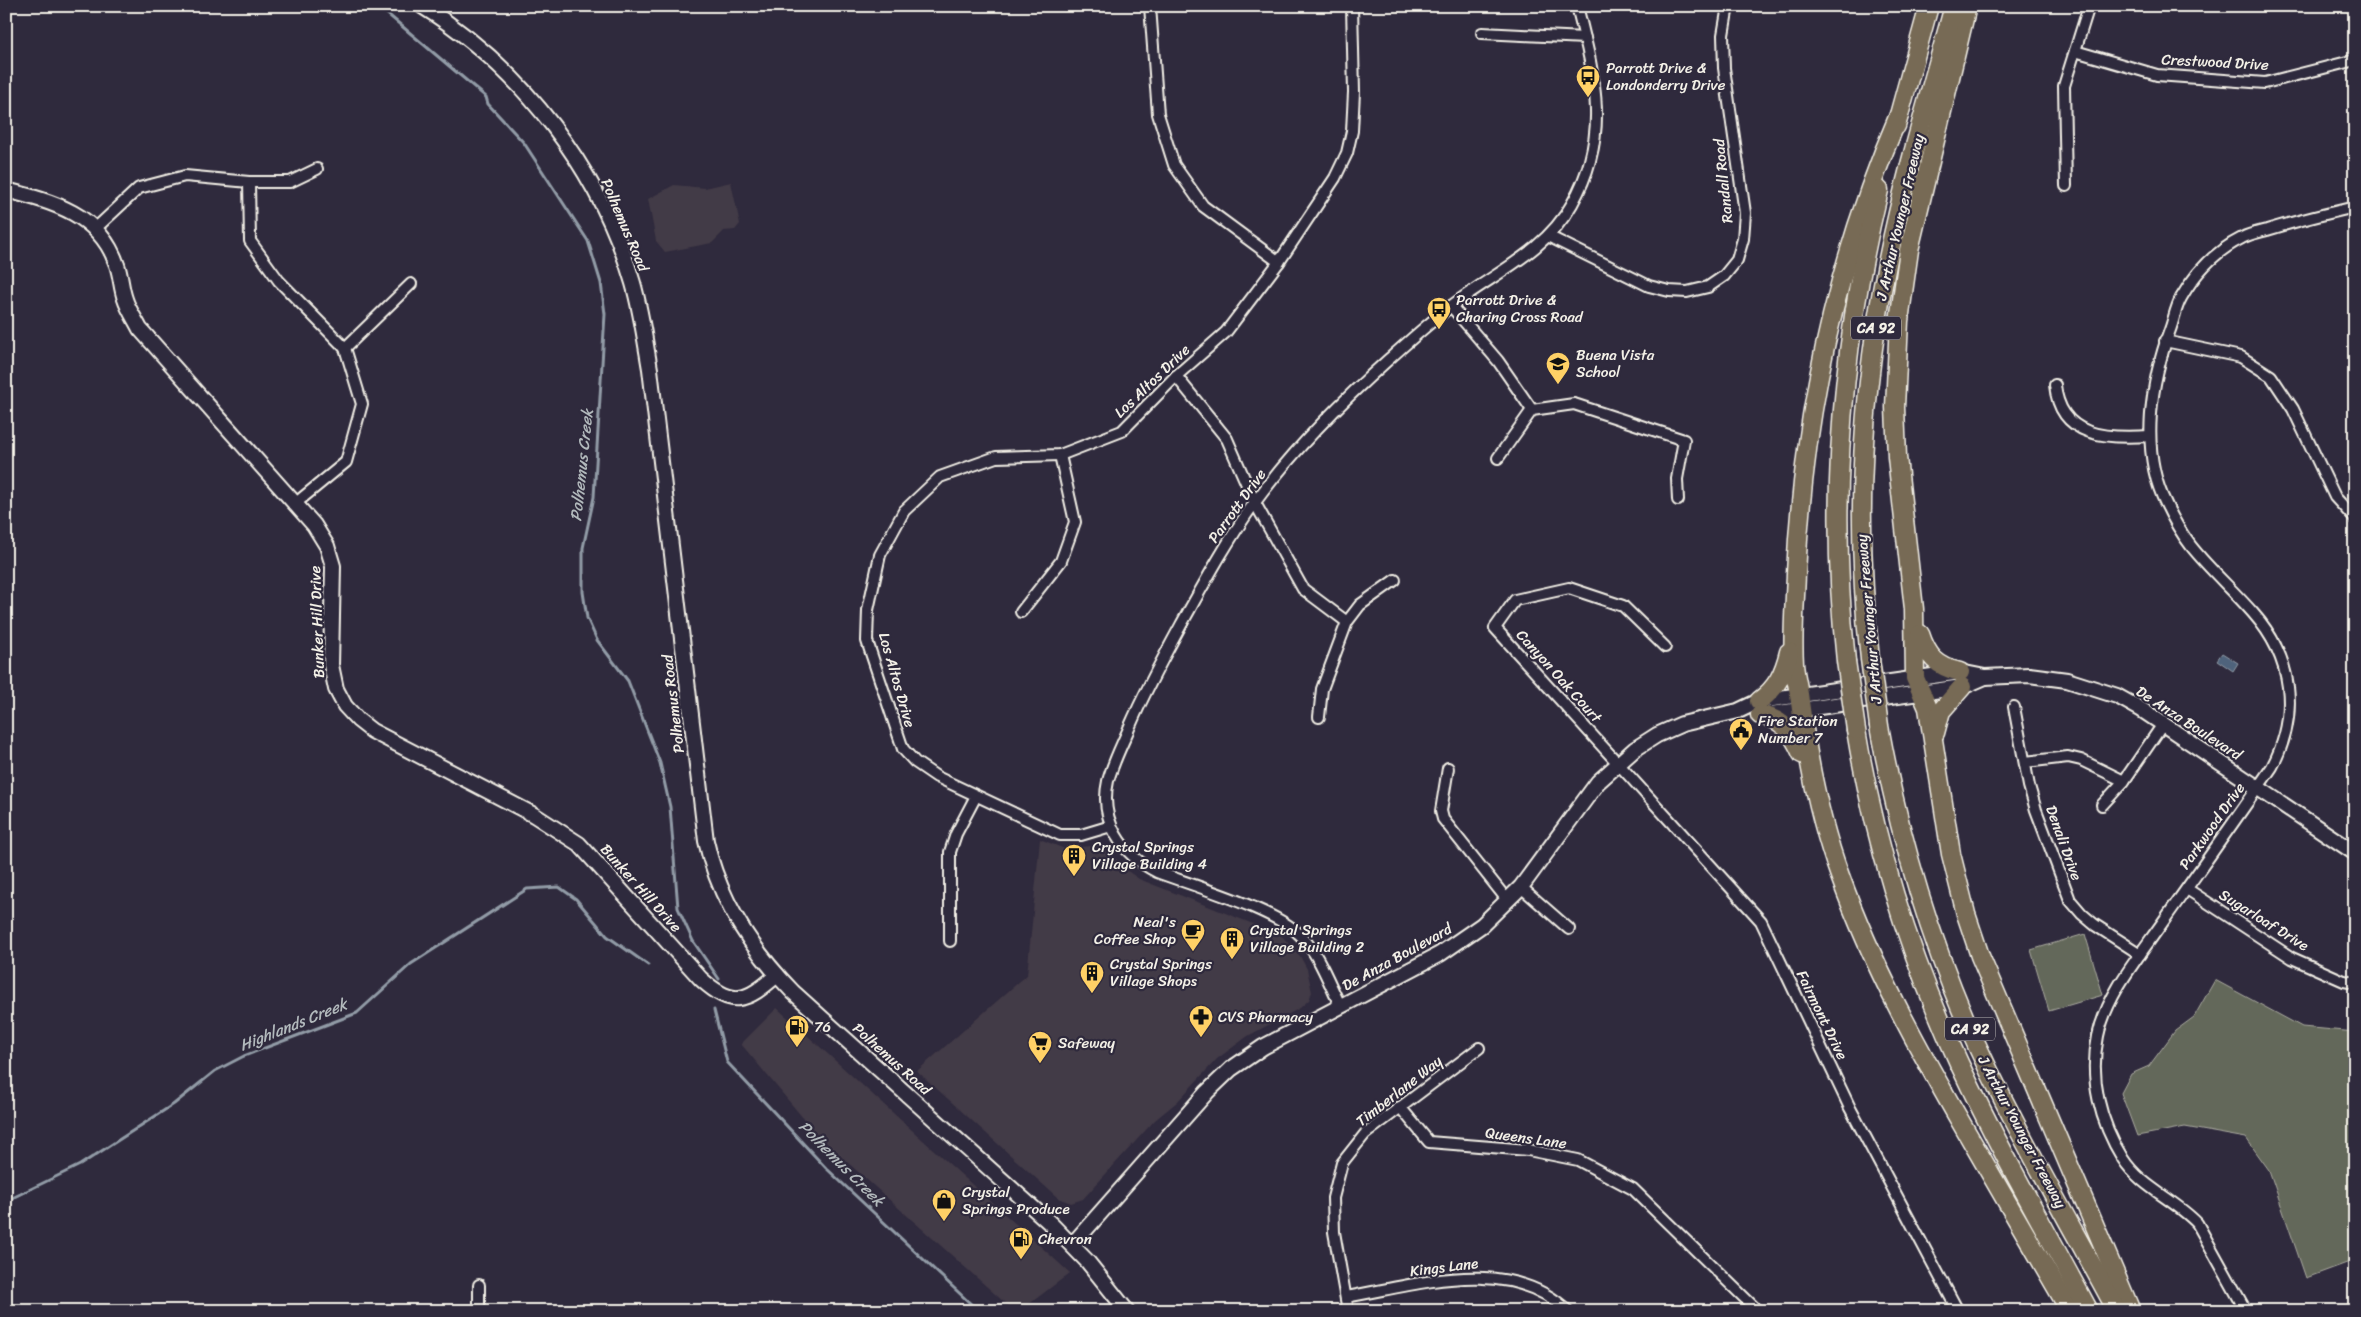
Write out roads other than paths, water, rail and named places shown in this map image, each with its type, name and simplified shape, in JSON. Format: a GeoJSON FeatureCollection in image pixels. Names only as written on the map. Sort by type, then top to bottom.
{"type":"FeatureCollection","features":[{"type":"Feature","properties":{"kind":"highway","name":"J Arthur Younger Freeway"},"geometry":{"type":"LineString","coordinates":[[1929,6],[1863,258],[1851,332],[1842,406],[1839,472],[1838,538],[1846,661],[1856,730],[1871,805],[1904,924],[1929,994],[1980,1107],[2090,1311]]}},
{"type":"Feature","properties":{"kind":"highway","name":"J Arthur Younger Freeway"},"geometry":{"type":"LineString","coordinates":[[1954,6],[1893,233],[1872,355],[1865,428],[1862,502],[1863,575],[1870,659],[1890,784],[1908,856],[1930,926],[1955,995],[1999,1092],[2117,1311]]}},
{"type":"Feature","properties":{"kind":"highway"},"geometry":{"type":"LineString","coordinates":[[1968,6],[1905,268],[1895,373],[1896,441],[1914,609],[1919,685],[1928,708],[1952,854],[1964,907],[1980,956],[2131,1311]]}},
{"type":"Feature","properties":{"kind":"highway"},"geometry":{"type":"LineString","coordinates":[[1812,782],[1794,663],[1794,632],[1803,482],[1811,416],[1823,350],[1863,204],[1899,115]]}},
{"type":"Feature","properties":{"kind":"highway"},"geometry":{"type":"LineString","coordinates":[[1914,609],[1922,640],[1930,657],[1961,680],[1939,715],[1934,751]]}},
{"type":"Feature","properties":{"kind":"highway"},"geometry":{"type":"LineString","coordinates":[[1794,632],[1781,678],[1759,708],[1788,728],[1798,744],[1812,782],[1840,876],[1871,954],[1892,999],[2070,1311]]}},
{"type":"Feature","properties":{"kind":"street","name":"Polhemus Road"},"geometry":{"type":"LineString","coordinates":[[422,6],[484,52],[508,74],[541,111],[568,147],[591,184],[623,256],[638,302],[650,369],[703,822],[710,860],[735,918],[756,950],[777,975],[1072,1244],[1127,1311]]}},
{"type":"Feature","properties":{"kind":"street"},"geometry":{"type":"LineString","coordinates":[[1150,6],[1158,114],[1174,165],[1203,206],[1279,262]]}},
{"type":"Feature","properties":{"kind":"street","name":"Los Altos Drive"},"geometry":{"type":"LineString","coordinates":[[1111,826],[1081,835],[1060,835],[937,777],[915,762],[902,749],[867,641],[868,610],[880,555],[904,511],[940,477],[996,457],[1060,456],[1122,431],[1176,376],[1226,332],[1279,262],[1334,178],[1347,153],[1352,131],[1354,92],[1352,6]]}},
{"type":"Feature","properties":{"kind":"street","name":"Parrott Drive"},"geometry":{"type":"LineString","coordinates":[[1341,1007],[1310,946],[1292,927],[1270,915],[1146,867],[1128,852],[1111,826],[1106,802],[1108,780],[1145,690],[1218,557],[1255,503],[1321,425],[1387,360],[1451,306],[1514,264],[1548,236],[1571,206],[1586,175],[1595,144],[1598,110],[1596,82],[1577,6]]}},
{"type":"Feature","properties":{"kind":"street","name":"Randall Road"},"geometry":{"type":"LineString","coordinates":[[1548,236],[1649,286],[1669,291],[1687,292],[1708,287],[1724,276],[1737,260],[1745,212],[1724,68],[1723,35],[1728,6]]}},
{"type":"Feature","properties":{"kind":"street"},"geometry":{"type":"LineString","coordinates":[[2066,186],[2064,86],[2089,6]]}},
{"type":"Feature","properties":{"kind":"street"},"geometry":{"type":"LineString","coordinates":[[1482,33],[1585,38]]}},
{"type":"Feature","properties":{"kind":"street","name":"Crestwood Drive"},"geometry":{"type":"LineString","coordinates":[[2075,51],[2157,75],[2265,82],[2355,60]]}},
{"type":"Feature","properties":{"kind":"street"},"geometry":{"type":"LineString","coordinates":[[96,228],[139,188],[185,176],[249,182],[290,182],[317,169]]}},
{"type":"Feature","properties":{"kind":"street"},"geometry":{"type":"LineString","coordinates":[[249,182],[250,241],[279,281],[345,348],[362,404],[346,462],[296,503]]}},
{"type":"Feature","properties":{"kind":"street","name":"Bunker Hill Drive"},"geometry":{"type":"LineString","coordinates":[[6,190],[47,200],[72,211],[96,228],[107,243],[117,264],[125,299],[140,330],[314,525],[327,546],[333,566],[332,665],[336,689],[345,706],[358,720],[392,742],[534,815],[579,844],[701,979],[716,993],[733,998],[744,998],[762,989],[777,975]]}},
{"type":"Feature","properties":{"kind":"street","name":"Parkwood Drive"},"geometry":{"type":"LineString","coordinates":[[2246,1311],[2197,1223],[2188,1213],[2159,1194],[2133,1172],[2110,1137],[2101,1113],[2095,1077],[2098,1036],[2107,1010],[2140,954],[2258,787],[2281,750],[2290,710],[2289,690],[2277,647],[2263,625],[2191,546],[2178,527],[2165,501],[2155,468],[2150,436],[2153,394],[2165,341],[2180,300],[2208,261],[2242,238],[2298,220],[2355,207]]}},
{"type":"Feature","properties":{"kind":"street"},"geometry":{"type":"LineString","coordinates":[[345,348],[411,284]]}},
{"type":"Feature","properties":{"kind":"street"},"geometry":{"type":"LineString","coordinates":[[1451,306],[1498,362],[1532,410]]}},
{"type":"Feature","properties":{"kind":"street"},"geometry":{"type":"LineString","coordinates":[[2165,341],[2241,357],[2270,376],[2294,409],[2336,496],[2355,519]]}},
{"type":"Feature","properties":{"kind":"street"},"geometry":{"type":"LineString","coordinates":[[1176,376],[1227,440],[1255,503],[1303,589],[1347,622]]}},
{"type":"Feature","properties":{"kind":"street"},"geometry":{"type":"LineString","coordinates":[[2055,385],[2059,406],[2067,419],[2080,429],[2110,437],[2150,436]]}},
{"type":"Feature","properties":{"kind":"street"},"geometry":{"type":"LineString","coordinates":[[1498,458],[1532,410],[1574,404],[1684,440],[1677,479],[1678,500]]}},
{"type":"Feature","properties":{"kind":"street"},"geometry":{"type":"LineString","coordinates":[[1021,612],[1061,561],[1075,522],[1060,456]]}},
{"type":"Feature","properties":{"kind":"street"},"geometry":{"type":"LineString","coordinates":[[1319,717],[1322,689],[1347,622],[1360,605],[1375,592],[1395,580]]}},
{"type":"Feature","properties":{"kind":"street","name":"Canyon Oak Court"},"geometry":{"type":"LineString","coordinates":[[1617,763],[1495,628],[1515,600],[1569,588],[1623,606],[1665,647]]}},
{"type":"Feature","properties":{"kind":"street","name":"De Anza Boulevard"},"geometry":{"type":"LineString","coordinates":[[1072,1244],[1218,1081],[1263,1047],[1453,946],[1482,925],[1521,887],[1590,792],[1617,763],[1645,742],[1669,729],[1696,719],[1738,711],[1985,677],[2042,676],[2078,683],[2117,696],[2163,724],[2355,853]]}},
{"type":"Feature","properties":{"kind":"street","name":"Denali Drive"},"geometry":{"type":"LineString","coordinates":[[2014,707],[2024,762],[2036,810],[2070,900],[2082,914],[2140,954]]}},
{"type":"Feature","properties":{"kind":"street"},"geometry":{"type":"LineString","coordinates":[[2102,805],[2124,781],[2163,724]]}},
{"type":"Feature","properties":{"kind":"street"},"geometry":{"type":"LineString","coordinates":[[2024,762],[2068,757],[2090,764],[2124,781]]}},
{"type":"Feature","properties":{"kind":"street","name":"Fairmont Drive"},"geometry":{"type":"LineString","coordinates":[[1617,763],[1760,921],[1850,1108],[1958,1311]]}},
{"type":"Feature","properties":{"kind":"street"},"geometry":{"type":"LineString","coordinates":[[1448,768],[1441,811],[1442,819],[1508,901]]}},
{"type":"Feature","properties":{"kind":"street"},"geometry":{"type":"LineString","coordinates":[[950,941],[950,852],[956,834],[976,796]]}},
{"type":"Feature","properties":{"kind":"street"},"geometry":{"type":"LineString","coordinates":[[1521,887],[1569,928]]}},
{"type":"Feature","properties":{"kind":"street","name":"Sugarloaf Drive"},"geometry":{"type":"LineString","coordinates":[[2186,889],[2292,958],[2344,981],[2355,983]]}},
{"type":"Feature","properties":{"kind":"street","name":"Timberlane Way"},"geometry":{"type":"LineString","coordinates":[[1348,1311],[1334,1232],[1333,1198],[1342,1163],[1364,1134],[1479,1048]]}},
{"type":"Feature","properties":{"kind":"street","name":"Queens Lane"},"geometry":{"type":"LineString","coordinates":[[1400,1108],[1430,1142],[1528,1150],[1578,1160],[1633,1189],[1758,1311]]}},
{"type":"Feature","properties":{"kind":"street","name":"Kings Lane"},"geometry":{"type":"LineString","coordinates":[[1346,1298],[1457,1278],[1495,1277],[1538,1290],[1564,1309]]}},
{"type":"Feature","properties":{"kind":"street"},"geometry":{"type":"LineString","coordinates":[[479,1285],[479,1311]]}},
{"type":"Feature","properties":{"kind":"water"},"geometry":{"type":"Polygon","coordinates":[[[2222,653],[2238,663],[2233,671],[2217,660],[2222,653]]]}},
{"type":"Feature","properties":{"kind":"waterway","name":"Polhemus Creek"},"geometry":{"type":"LineString","coordinates":[[378,6],[486,97],[488,104],[524,143],[588,241],[601,283],[605,314],[594,497],[583,548],[583,592],[587,618],[597,640],[628,681],[660,763],[670,807],[678,908],[693,941],[719,979]]}},
{"type":"Feature","properties":{"kind":"waterway","name":"Highlands Creek"},"geometry":{"type":"LineString","coordinates":[[6,1201],[80,1165],[174,1104],[215,1071],[244,1056],[357,1013],[411,964],[527,889],[559,887],[576,899],[607,936],[648,965]]}},
{"type":"Feature","properties":{"kind":"waterway","name":"Polhemus Creek"},"geometry":{"type":"LineString","coordinates":[[714,1010],[727,1062],[826,1168],[972,1305],[984,1311]]}},
{"type":"Feature","properties":{"kind":"place","name":"Parrott Drive & Londonderry Drive"},"geometry":{"type":"Point","coordinates":[1588,98]}},
{"type":"Feature","properties":{"kind":"place","name":"Parrott Drive & Charing Cross Road"},"geometry":{"type":"Point","coordinates":[1439,330]}},
{"type":"Feature","properties":{"kind":"place","name":"Buena Vista School"},"geometry":{"type":"Point","coordinates":[1558,385]}},
{"type":"Feature","properties":{"kind":"place","name":"Fire Station Number 7"},"geometry":{"type":"Point","coordinates":[1741,751]}},
{"type":"Feature","properties":{"kind":"place","name":"Crystal Springs Village Building 4"},"geometry":{"type":"Point","coordinates":[1074,877]}},
{"type":"Feature","properties":{"kind":"place","name":"Neal's Coffee Shop"},"geometry":{"type":"Point","coordinates":[1193,952]}},
{"type":"Feature","properties":{"kind":"place","name":"Crystal Springs Village Building 2"},"geometry":{"type":"Point","coordinates":[1232,960]}},
{"type":"Feature","properties":{"kind":"place","name":"Crystal Springs Village Shops"},"geometry":{"type":"Point","coordinates":[1092,994]}},
{"type":"Feature","properties":{"kind":"place","name":"CVS Pharmacy"},"geometry":{"type":"Point","coordinates":[1201,1038]}},
{"type":"Feature","properties":{"kind":"place","name":"76"},"geometry":{"type":"Point","coordinates":[797,1048]}},
{"type":"Feature","properties":{"kind":"place","name":"Safeway"},"geometry":{"type":"Point","coordinates":[1040,1064]}},
{"type":"Feature","properties":{"kind":"place","name":"Crystal Springs Produce"},"geometry":{"type":"Point","coordinates":[944,1222]}},
{"type":"Feature","properties":{"kind":"place","name":"Chevron"},"geometry":{"type":"Point","coordinates":[1021,1260]}}]}
